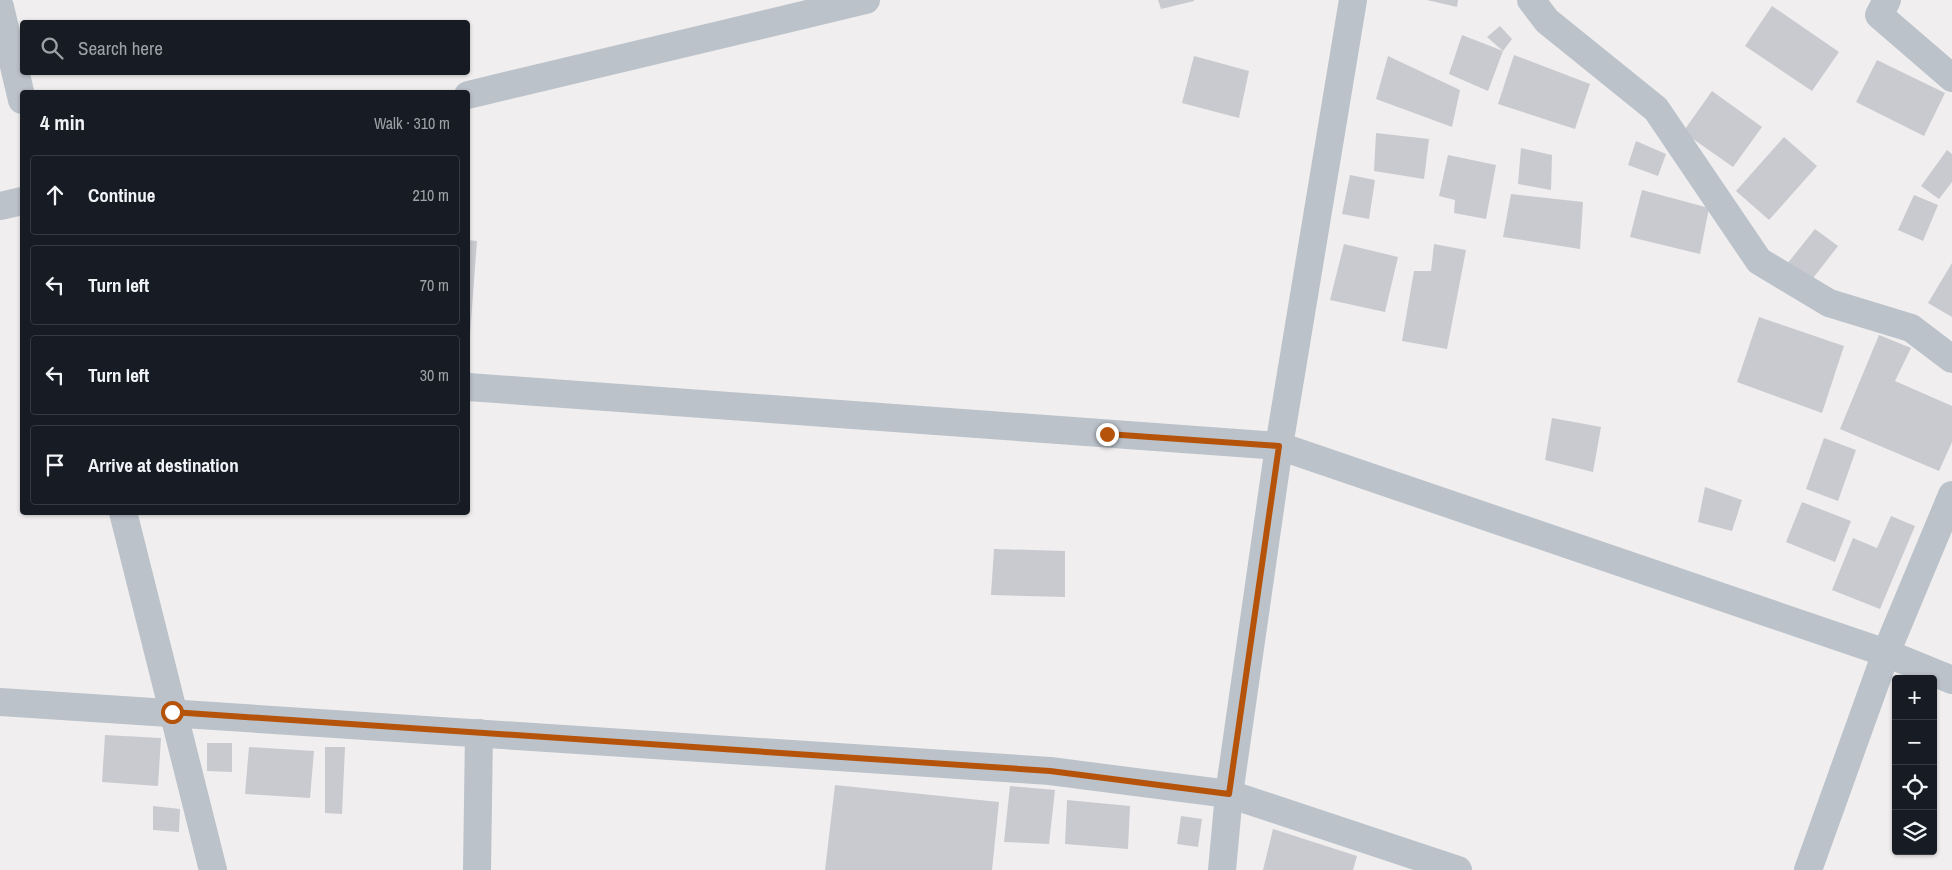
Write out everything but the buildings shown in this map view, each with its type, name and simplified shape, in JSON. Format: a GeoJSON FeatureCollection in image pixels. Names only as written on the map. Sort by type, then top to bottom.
{"type":"FeatureCollection","features":[{"type":"Feature","properties":{"kind":"street"},"geometry":{"type":"LineString","coordinates":[[470,95],[866,0]]}},
{"type":"Feature","properties":{"kind":"street"},"geometry":{"type":"LineString","coordinates":[[1222,870],[1229,794],[1279,446],[1352,0]]}},
{"type":"Feature","properties":{"kind":"street"},"geometry":{"type":"LineString","coordinates":[[1531,0],[1547,21],[1656,109],[1759,261],[1829,303],[1911,328],[1952,359]]}},
{"type":"Feature","properties":{"kind":"street"},"geometry":{"type":"LineString","coordinates":[[1887,0],[1880,16],[1952,78]]}},
{"type":"Feature","properties":{"kind":"street"},"geometry":{"type":"LineString","coordinates":[[0,7],[20,92]]}},
{"type":"Feature","properties":{"kind":"street"},"geometry":{"type":"LineString","coordinates":[[0,206],[20,201]]}},
{"type":"Feature","properties":{"kind":"street"},"geometry":{"type":"LineString","coordinates":[[470,387],[1279,446],[1886,653],[1952,680]]}},
{"type":"Feature","properties":{"kind":"street"},"geometry":{"type":"LineString","coordinates":[[1808,870],[1886,653],[1952,495]]}},
{"type":"Feature","properties":{"kind":"street"},"geometry":{"type":"LineString","coordinates":[[124,515],[213,870]]}},
{"type":"Feature","properties":{"kind":"street"},"geometry":{"type":"LineString","coordinates":[[0,702],[1050,771],[1229,794],[1458,870]]}},
{"type":"Feature","properties":{"kind":"street"},"geometry":{"type":"LineString","coordinates":[[477,870],[479,733]]}},
{"type":"Feature","properties":{"kind":"route"},"geometry":{"type":"LineString","coordinates":[[172,712],[1050,771],[1229,794],[1279,446],[1107,434]]}}]}
